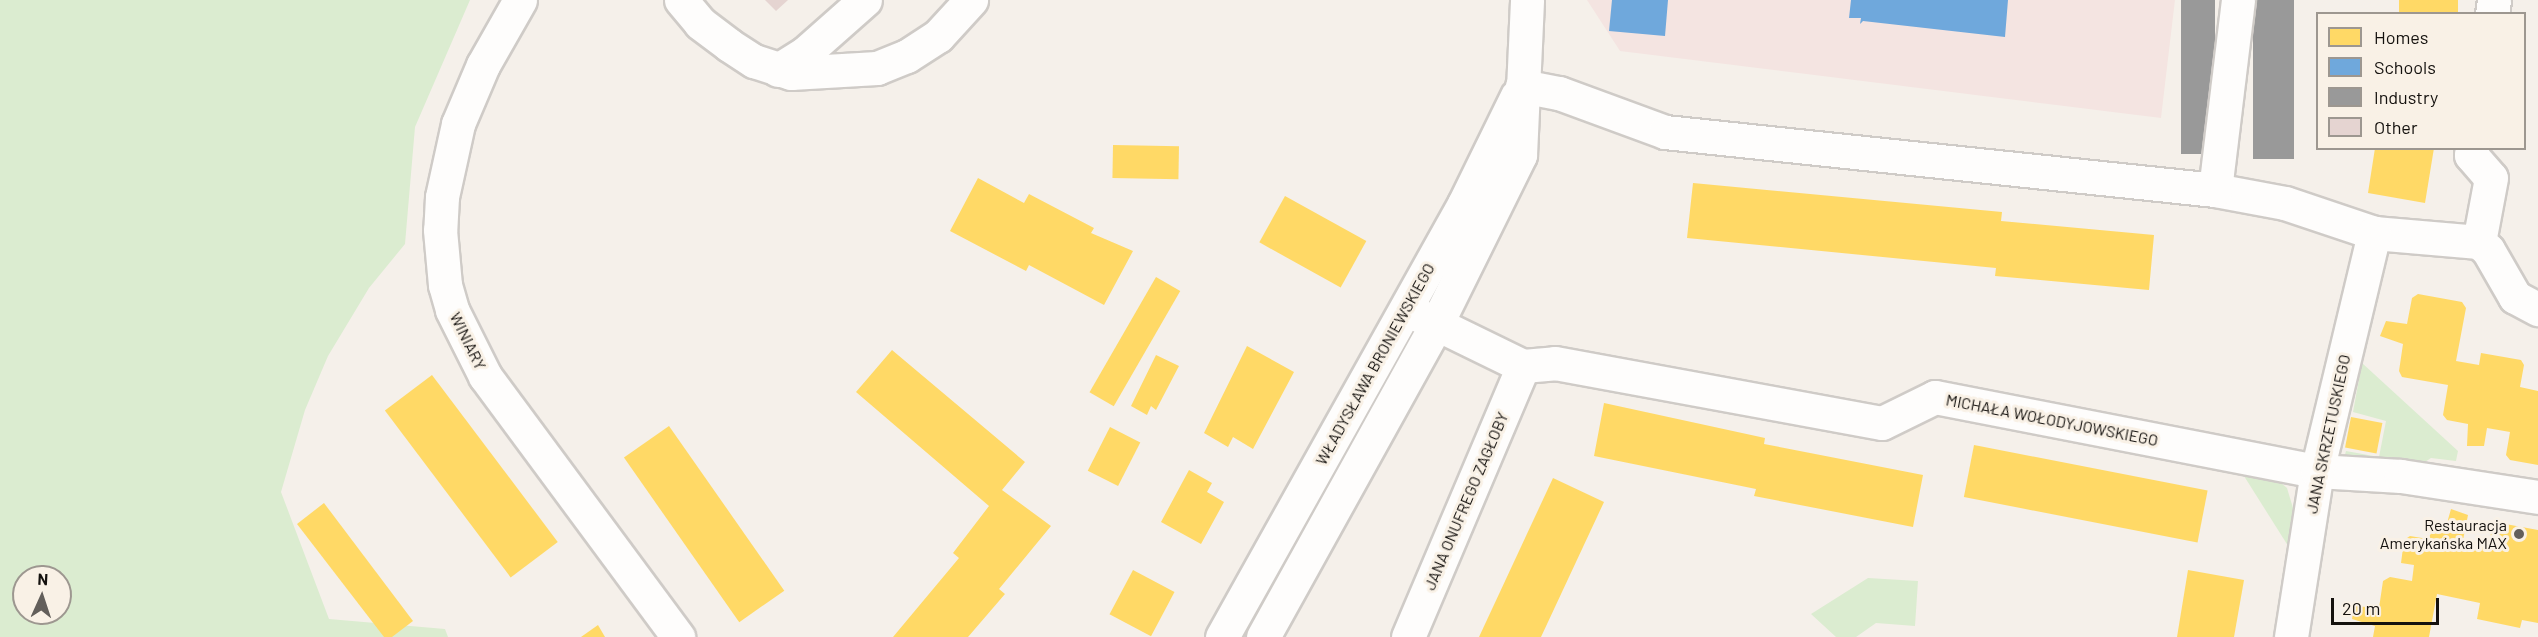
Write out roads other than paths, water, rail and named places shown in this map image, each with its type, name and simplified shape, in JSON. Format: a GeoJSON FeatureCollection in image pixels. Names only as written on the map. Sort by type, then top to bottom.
{"type":"FeatureCollection","features":[{"type":"Feature","properties":{"kind":"street","name":"WINIARY"},"geometry":{"type":"LineString","coordinates":[[520,0],[483,64],[458,124],[442,197],[440,239],[445,285],[452,310],[485,376],[678,637]]}},
{"type":"Feature","properties":{"kind":"street"},"geometry":{"type":"LineString","coordinates":[[681,0],[700,23],[729,45],[778,70],[791,74],[877,68],[907,56],[938,36],[971,0]]}},
{"type":"Feature","properties":{"kind":"street"},"geometry":{"type":"LineString","coordinates":[[778,70],[805,52],[865,0]]}},
{"type":"Feature","properties":{"kind":"street","name":"WŁADYSŁAWA BRONIEWSKIEGO"},"geometry":{"type":"LineString","coordinates":[[1263,637],[1436,325],[1520,155],[1527,0]]}},
{"type":"Feature","properties":{"kind":"street"},"geometry":{"type":"LineString","coordinates":[[2216,190],[2238,0]]}},
{"type":"Feature","properties":{"kind":"street"},"geometry":{"type":"LineString","coordinates":[[1522,86],[1559,93],[1665,132],[2216,190],[2285,203],[2374,233],[2479,242],[2488,250],[2515,297],[2538,309]]}},
{"type":"Feature","properties":{"kind":"street","name":"WŁADYSŁAWA BRONIEWSKIEGO"},"geometry":{"type":"LineString","coordinates":[[1222,637],[1406,309],[1522,86]]}},
{"type":"Feature","properties":{"kind":"street"},"geometry":{"type":"LineString","coordinates":[[2472,150],[2471,156],[2491,178],[2479,242]]}},
{"type":"Feature","properties":{"kind":"street","name":"JANA SKRZETUSKIEGO"},"geometry":{"type":"LineString","coordinates":[[2291,637],[2317,471],[2374,233]]}},
{"type":"Feature","properties":{"kind":"street"},"geometry":{"type":"LineString","coordinates":[[1406,309],[1523,366]]}},
{"type":"Feature","properties":{"kind":"street","name":"MICHAŁA WOŁODYJOWSKIEGO"},"geometry":{"type":"LineString","coordinates":[[1523,366],[1555,363],[1882,423],[1935,397],[2317,471],[2401,476],[2538,497]]}},
{"type":"Feature","properties":{"kind":"street","name":"JANA ONUFREGO ZAGŁOBY"},"geometry":{"type":"LineString","coordinates":[[1408,637],[1523,366]]}},
{"type":"Feature","properties":{"kind":"place","name":"Restauracja Amerykańska MAX"},"geometry":{"type":"Point","coordinates":[2519,534]}}]}
